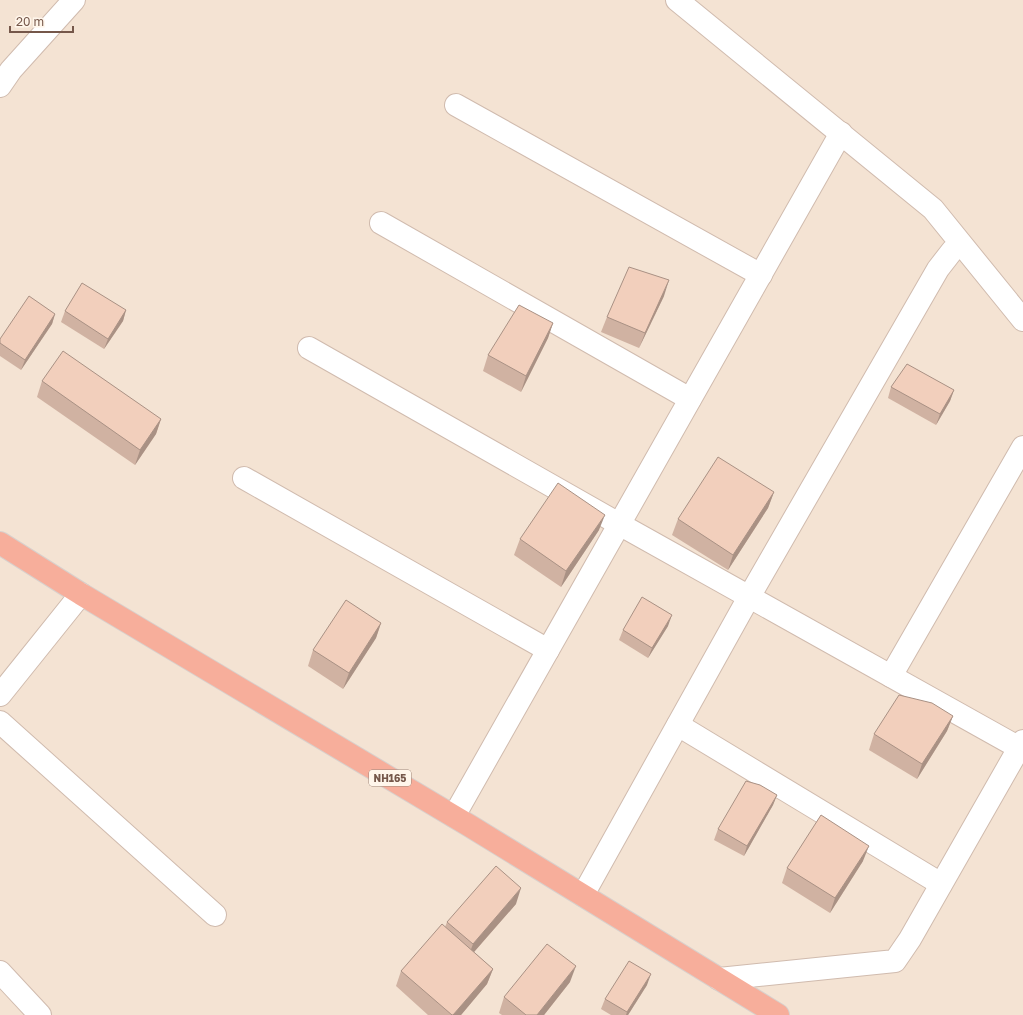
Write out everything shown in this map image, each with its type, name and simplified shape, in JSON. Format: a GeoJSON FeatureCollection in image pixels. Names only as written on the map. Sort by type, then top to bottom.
{"type":"FeatureCollection","features":[{"type":"Feature","properties":{"kind":"highway","name":"NH165"},"geometry":{"type":"LineString","coordinates":[[0,544],[81,594],[454,816],[778,1015]]}},
{"type":"Feature","properties":{"kind":"street"},"geometry":{"type":"LineString","coordinates":[[4,72],[74,0]]}},
{"type":"Feature","properties":{"kind":"street"},"geometry":{"type":"LineString","coordinates":[[677,0],[842,133],[933,209],[1023,320]]}},
{"type":"Feature","properties":{"kind":"street"},"geometry":{"type":"LineString","coordinates":[[456,105],[761,275]]}},
{"type":"Feature","properties":{"kind":"street"},"geometry":{"type":"LineString","coordinates":[[454,816],[842,133]]}},
{"type":"Feature","properties":{"kind":"street"},"geometry":{"type":"LineString","coordinates":[[381,223],[690,399]]}},
{"type":"Feature","properties":{"kind":"street"},"geometry":{"type":"LineString","coordinates":[[583,895],[749,597],[938,270],[952,251],[961,245]]}},
{"type":"Feature","properties":{"kind":"street"},"geometry":{"type":"LineString","coordinates":[[309,348],[749,597],[891,676],[1022,746],[910,939],[895,961],[719,979]]}},
{"type":"Feature","properties":{"kind":"street"},"geometry":{"type":"LineString","coordinates":[[891,676],[1023,447]]}},
{"type":"Feature","properties":{"kind":"street"},"geometry":{"type":"LineString","coordinates":[[244,478],[548,650]]}},
{"type":"Feature","properties":{"kind":"street"},"geometry":{"type":"LineString","coordinates":[[0,695],[81,594]]}},
{"type":"Feature","properties":{"kind":"street"},"geometry":{"type":"LineString","coordinates":[[0,722],[215,915]]}},
{"type":"Feature","properties":{"kind":"street"},"geometry":{"type":"LineString","coordinates":[[678,725],[941,884]]}},
{"type":"Feature","properties":{"kind":"street"},"geometry":{"type":"LineString","coordinates":[[0,972],[40,1015]]}},
{"type":"Feature","properties":{"kind":"shaded area"},"geometry":{"type":"Polygon","coordinates":[[[0,0],[1023,0],[1023,1015],[0,1015],[0,0]]]}},
{"type":"Feature","properties":{"kind":"building"},"geometry":{"type":"Polygon","coordinates":[[[629,267],[669,280],[645,333],[607,317],[629,267]]]}},
{"type":"Feature","properties":{"kind":"building"},"geometry":{"type":"Polygon","coordinates":[[[82,283],[126,310],[108,339],[65,311],[82,283]]]}},
{"type":"Feature","properties":{"kind":"building"},"geometry":{"type":"Polygon","coordinates":[[[29,296],[55,314],[25,360],[0,343],[0,339],[29,296]]]}},
{"type":"Feature","properties":{"kind":"building"},"geometry":{"type":"Polygon","coordinates":[[[519,305],[553,323],[526,376],[488,355],[519,305]]]}},
{"type":"Feature","properties":{"kind":"building"},"geometry":{"type":"Polygon","coordinates":[[[63,351],[161,419],[140,450],[42,381],[63,351]]]}},
{"type":"Feature","properties":{"kind":"building"},"geometry":{"type":"Polygon","coordinates":[[[907,364],[954,390],[940,414],[891,387],[907,364]]]}},
{"type":"Feature","properties":{"kind":"building"},"geometry":{"type":"Polygon","coordinates":[[[718,457],[774,492],[733,555],[678,519],[718,457]]]}},
{"type":"Feature","properties":{"kind":"building"},"geometry":{"type":"Polygon","coordinates":[[[558,483],[605,515],[566,571],[520,539],[558,483]]]}},
{"type":"Feature","properties":{"kind":"building"},"geometry":{"type":"Polygon","coordinates":[[[642,597],[672,615],[652,648],[623,630],[642,597]]]}},
{"type":"Feature","properties":{"kind":"building"},"geometry":{"type":"Polygon","coordinates":[[[346,600],[381,623],[349,673],[313,650],[346,600]]]}},
{"type":"Feature","properties":{"kind":"building"},"geometry":{"type":"Polygon","coordinates":[[[899,695],[932,703],[953,716],[922,764],[874,734],[899,695]]]}},
{"type":"Feature","properties":{"kind":"building"},"geometry":{"type":"Polygon","coordinates":[[[746,781],[760,785],[777,795],[747,846],[718,829],[746,781]]]}},
{"type":"Feature","properties":{"kind":"building"},"geometry":{"type":"Polygon","coordinates":[[[821,815],[869,846],[835,898],[787,868],[821,815]]]}},
{"type":"Feature","properties":{"kind":"building"},"geometry":{"type":"Polygon","coordinates":[[[496,866],[521,888],[473,944],[447,922],[496,866]]]}},
{"type":"Feature","properties":{"kind":"building"},"geometry":{"type":"Polygon","coordinates":[[[442,924],[493,969],[453,1015],[401,971],[442,924]]]}},
{"type":"Feature","properties":{"kind":"building"},"geometry":{"type":"Polygon","coordinates":[[[547,944],[576,966],[537,1015],[526,1015],[504,997],[547,944]]]}},
{"type":"Feature","properties":{"kind":"building"},"geometry":{"type":"Polygon","coordinates":[[[629,961],[651,974],[627,1012],[605,999],[629,961]]]}}]}
